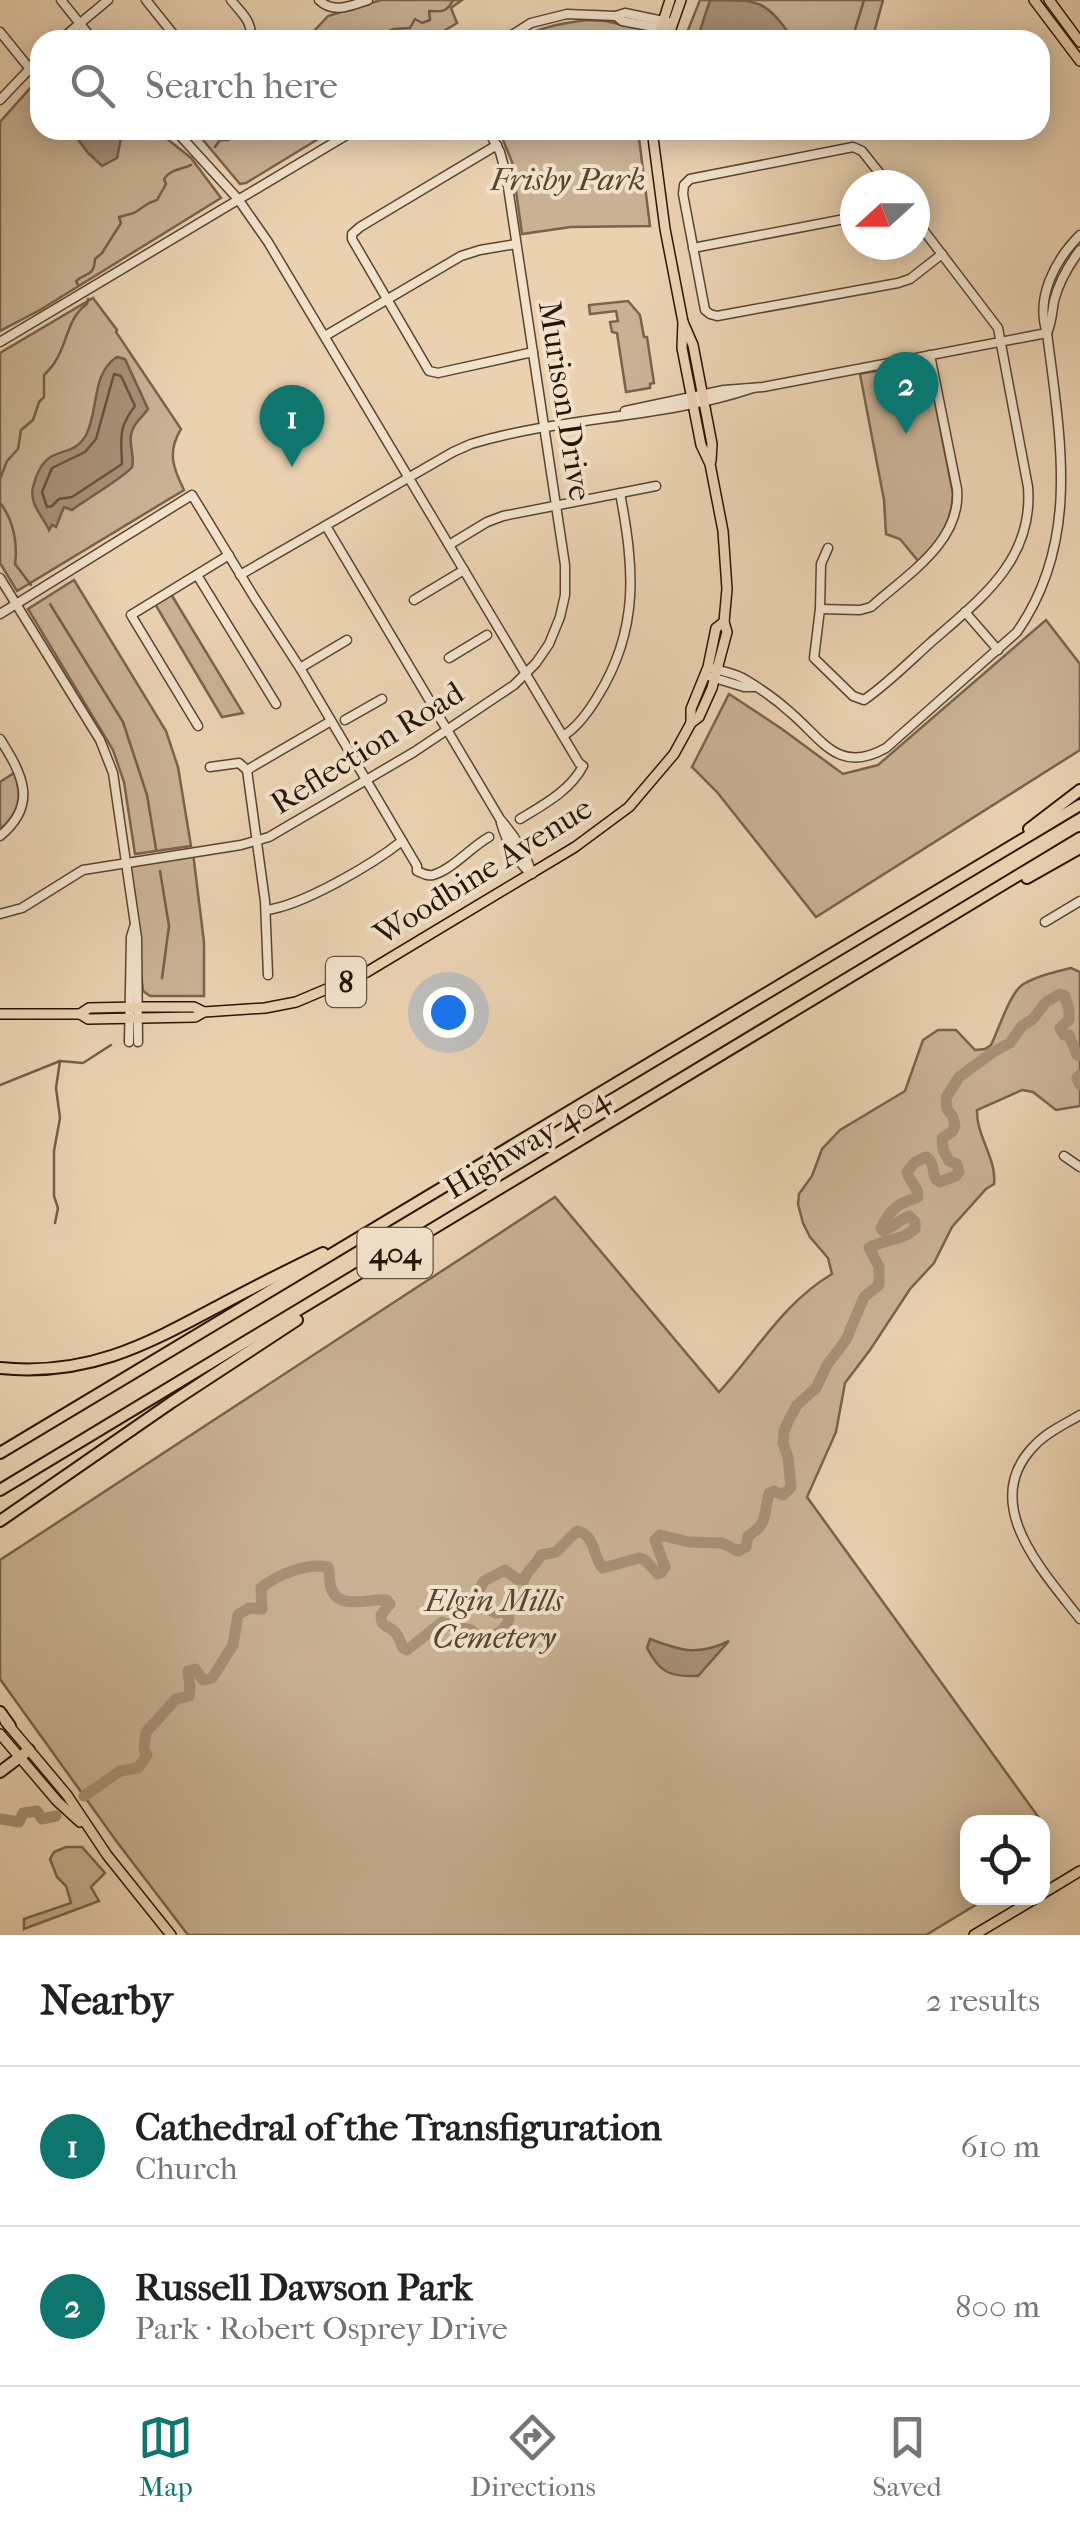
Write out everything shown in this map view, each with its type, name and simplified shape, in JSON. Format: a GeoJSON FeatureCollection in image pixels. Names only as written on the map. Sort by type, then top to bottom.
{"type":"FeatureCollection","features":[{"type":"Feature","properties":{"kind":"highway"},"geometry":{"type":"LineString","coordinates":[[999,854],[1080,790]]}},
{"type":"Feature","properties":{"kind":"highway","name":"Highway 404"},"geometry":{"type":"LineString","coordinates":[[0,1454],[1080,805]]}},
{"type":"Feature","properties":{"kind":"highway","name":"Highway 404"},"geometry":{"type":"LineString","coordinates":[[0,1490],[1080,838]]}},
{"type":"Feature","properties":{"kind":"highway"},"geometry":{"type":"LineString","coordinates":[[924,932],[1080,848]]}},
{"type":"Feature","properties":{"kind":"highway"},"geometry":{"type":"LineString","coordinates":[[0,1368],[72,1367],[122,1354],[369,1230]]}},
{"type":"Feature","properties":{"kind":"highway"},"geometry":{"type":"LineString","coordinates":[[0,1522],[328,1300],[336,1289]]}},
{"type":"Feature","properties":{"kind":"highway"},"geometry":{"type":"LineString","coordinates":[[0,1713],[5,1730]]}},
{"type":"Feature","properties":{"kind":"highway"},"geometry":{"type":"LineString","coordinates":[[0,1772],[24,1754]]}},
{"type":"Feature","properties":{"kind":"main road"},"geometry":{"type":"LineString","coordinates":[[666,28],[670,0]]}},
{"type":"Feature","properties":{"kind":"main road"},"geometry":{"type":"LineString","coordinates":[[666,28],[681,0]]}},
{"type":"Feature","properties":{"kind":"main road"},"geometry":{"type":"LineString","coordinates":[[1034,0],[1080,61]]}},
{"type":"Feature","properties":{"kind":"main road"},"geometry":{"type":"LineString","coordinates":[[1049,0],[1080,42]]}},
{"type":"Feature","properties":{"kind":"main road","name":"Woodbine Avenue"},"geometry":{"type":"LineString","coordinates":[[0,1014],[80,1014],[89,1008],[134,1013],[194,1007],[204,1012],[264,1008],[330,990],[368,972],[575,847],[629,807],[674,754],[691,723],[691,709],[712,673],[716,628],[724,622],[726,559],[710,464],[712,444],[682,348],[684,322],[662,212],[653,140]]}},
{"type":"Feature","properties":{"kind":"main road"},"geometry":{"type":"LineString","coordinates":[[5,1730],[57,1801],[89,1830],[172,1935]]}},
{"type":"Feature","properties":{"kind":"main road"},"geometry":{"type":"LineString","coordinates":[[1050,1889],[1080,1871]]}},
{"type":"Feature","properties":{"kind":"main road"},"geometry":{"type":"LineString","coordinates":[[974,1935],[1024,1905]]}},
{"type":"Feature","properties":{"kind":"street"},"geometry":{"type":"LineString","coordinates":[[61,0],[85,30]]}},
{"type":"Feature","properties":{"kind":"street"},"geometry":{"type":"LineString","coordinates":[[72,30],[108,0]]}},
{"type":"Feature","properties":{"kind":"street"},"geometry":{"type":"LineString","coordinates":[[146,0],[170,30]]}},
{"type":"Feature","properties":{"kind":"street"},"geometry":{"type":"LineString","coordinates":[[231,0],[252,30]]}},
{"type":"Feature","properties":{"kind":"street"},"geometry":{"type":"LineString","coordinates":[[319,0],[338,9],[368,0]]}},
{"type":"Feature","properties":{"kind":"street"},"geometry":{"type":"LineString","coordinates":[[520,30],[531,23],[568,14],[616,16],[625,12],[666,28]]}},
{"type":"Feature","properties":{"kind":"street"},"geometry":{"type":"LineString","coordinates":[[0,32],[30,70],[0,100]]}},
{"type":"Feature","properties":{"kind":"street"},"geometry":{"type":"LineString","coordinates":[[184,140],[238,199],[268,242],[583,766],[574,780],[549,802],[520,818]]}},
{"type":"Feature","properties":{"kind":"street"},"geometry":{"type":"LineString","coordinates":[[0,342],[338,140]]}},
{"type":"Feature","properties":{"kind":"street","name":"Murison Drive"},"geometry":{"type":"LineString","coordinates":[[494,140],[506,174],[566,574],[563,604],[548,644],[526,674]]}},
{"type":"Feature","properties":{"kind":"street"},"geometry":{"type":"LineString","coordinates":[[497,145],[352,234],[354,244],[429,371],[533,352]]}},
{"type":"Feature","properties":{"kind":"street"},"geometry":{"type":"LineString","coordinates":[[877,170],[862,151],[853,147],[690,179],[683,194],[705,310],[718,316],[904,281],[942,254]]}},
{"type":"Feature","properties":{"kind":"street"},"geometry":{"type":"LineString","coordinates":[[693,248],[840,220]]}},
{"type":"Feature","properties":{"kind":"street"},"geometry":{"type":"LineString","coordinates":[[1072,469],[1043,320],[1049,282],[1063,255],[1080,235]]}},
{"type":"Feature","properties":{"kind":"street"},"geometry":{"type":"LineString","coordinates":[[828,548],[821,564],[814,658],[860,700],[868,698],[984,595],[1009,565],[1023,539],[1028,520],[1028,487],[995,322],[930,238]]}},
{"type":"Feature","properties":{"kind":"street"},"geometry":{"type":"LineString","coordinates":[[325,336],[460,256],[516,244]]}},
{"type":"Feature","properties":{"kind":"street"},"geometry":{"type":"LineString","coordinates":[[1048,333],[1061,280],[1080,250]]}},
{"type":"Feature","properties":{"kind":"street"},"geometry":{"type":"LineString","coordinates":[[240,575],[470,444],[618,414],[640,406],[698,399],[1048,333]]}},
{"type":"Feature","properties":{"kind":"street"},"geometry":{"type":"LineString","coordinates":[[820,609],[871,607],[930,554],[950,528],[957,506],[956,490],[930,355]]}},
{"type":"Feature","properties":{"kind":"street"},"geometry":{"type":"LineString","coordinates":[[449,545],[503,516],[656,486]]}},
{"type":"Feature","properties":{"kind":"street"},"geometry":{"type":"LineString","coordinates":[[563,736],[582,719],[607,681],[626,627],[632,570],[620,493]]}},
{"type":"Feature","properties":{"kind":"street"},"geometry":{"type":"LineString","coordinates":[[0,614],[192,496],[300,668],[418,872],[434,874],[489,837]]}},
{"type":"Feature","properties":{"kind":"street"},"geometry":{"type":"LineString","coordinates":[[326,526],[500,819],[528,859],[532,874]]}},
{"type":"Feature","properties":{"kind":"street"},"geometry":{"type":"LineString","coordinates":[[198,726],[132,615],[228,556]]}},
{"type":"Feature","properties":{"kind":"street"},"geometry":{"type":"LineString","coordinates":[[414,600],[464,570]]}},
{"type":"Feature","properties":{"kind":"street"},"geometry":{"type":"LineString","coordinates":[[196,575],[276,704]]}},
{"type":"Feature","properties":{"kind":"street"},"geometry":{"type":"LineString","coordinates":[[0,578],[110,761],[137,938],[134,1042]]}},
{"type":"Feature","properties":{"kind":"street"},"geometry":{"type":"LineString","coordinates":[[712,673],[744,687],[754,687],[784,706],[827,748],[844,755],[864,756],[886,748],[998,650],[1029,620],[1050,591]]}},
{"type":"Feature","properties":{"kind":"street"},"geometry":{"type":"LineString","coordinates":[[965,612],[998,650]]}},
{"type":"Feature","properties":{"kind":"street"},"geometry":{"type":"LineString","coordinates":[[450,658],[487,635]]}},
{"type":"Feature","properties":{"kind":"street"},"geometry":{"type":"LineString","coordinates":[[300,668],[348,640]]}},
{"type":"Feature","properties":{"kind":"street","name":"Reflection Road"},"geometry":{"type":"LineString","coordinates":[[0,914],[22,908],[83,870],[257,841],[289,827],[447,730],[526,674]]}},
{"type":"Feature","properties":{"kind":"street"},"geometry":{"type":"LineString","coordinates":[[345,720],[382,699]]}},
{"type":"Feature","properties":{"kind":"street"},"geometry":{"type":"LineString","coordinates":[[247,770],[331,721]]}},
{"type":"Feature","properties":{"kind":"street"},"geometry":{"type":"LineString","coordinates":[[0,836],[18,816],[24,800],[19,770],[1,743]]}},
{"type":"Feature","properties":{"kind":"street"},"geometry":{"type":"LineString","coordinates":[[210,767],[238,764],[247,770],[266,910],[268,975]]}},
{"type":"Feature","properties":{"kind":"street"},"geometry":{"type":"LineString","coordinates":[[266,910],[311,896],[402,841]]}},
{"type":"Feature","properties":{"kind":"street"},"geometry":{"type":"LineString","coordinates":[[1045,922],[1080,901]]}},
{"type":"Feature","properties":{"kind":"street"},"geometry":{"type":"LineString","coordinates":[[1064,1156],[1080,1166]]}},
{"type":"Feature","properties":{"kind":"street"},"geometry":{"type":"LineString","coordinates":[[1080,1415],[1036,1443],[1012,1485],[1015,1518],[1024,1545],[1080,1619]]}},
{"type":"Feature","properties":{"kind":"green space"},"geometry":{"type":"Polygon","coordinates":[[[381,0],[462,0],[451,8],[457,23],[446,30],[315,30],[328,16],[381,0]]]}},
{"type":"Feature","properties":{"kind":"green space"},"geometry":{"type":"Polygon","coordinates":[[[700,0],[883,0],[875,30],[688,30],[700,0]]]}},
{"type":"Feature","properties":{"kind":"green space"},"geometry":{"type":"Polygon","coordinates":[[[605,21],[647,30],[541,30],[560,24],[605,21]]]}},
{"type":"Feature","properties":{"kind":"green space"},"geometry":{"type":"Polygon","coordinates":[[[30,88],[30,140],[168,140],[191,158],[221,198],[0,331],[0,122],[30,88]]]}},
{"type":"Feature","properties":{"kind":"green space"},"geometry":{"type":"Polygon","coordinates":[[[203,140],[317,140],[246,183],[240,184],[203,140]]]}},
{"type":"Feature","properties":{"kind":"green space","name":"Frisby Park"},"geometry":{"type":"Polygon","coordinates":[[[503,140],[639,140],[650,226],[571,227],[522,234],[512,162],[503,140]]]}},
{"type":"Feature","properties":{"kind":"green space"},"geometry":{"type":"Polygon","coordinates":[[[93,298],[181,429],[173,460],[184,490],[17,591],[0,563],[0,353],[93,298]]]}},
{"type":"Feature","properties":{"kind":"green space"},"geometry":{"type":"Polygon","coordinates":[[[628,301],[640,315],[647,337],[654,383],[650,388],[626,392],[617,333],[612,332],[610,322],[618,321],[616,311],[590,314],[589,305],[628,301]]]}},
{"type":"Feature","properties":{"kind":"green space"},"geometry":{"type":"Polygon","coordinates":[[[927,361],[953,494],[943,531],[919,562],[900,539],[886,534],[884,500],[860,374],[927,361]]]}},
{"type":"Feature","properties":{"kind":"green space"},"geometry":{"type":"Polygon","coordinates":[[[74,580],[166,731],[178,767],[191,846],[135,854],[124,782],[113,750],[28,609],[74,580]]]}},
{"type":"Feature","properties":{"kind":"green space"},"geometry":{"type":"Polygon","coordinates":[[[171,594],[243,713],[222,717],[155,604],[171,594]]]}},
{"type":"Feature","properties":{"kind":"green space"},"geometry":{"type":"Polygon","coordinates":[[[1046,620],[1080,664],[1080,750],[816,917],[717,792],[692,767],[729,694],[843,774],[878,765],[1046,620]]]}},
{"type":"Feature","properties":{"kind":"green space"},"geometry":{"type":"Polygon","coordinates":[[[14,773],[17,804],[0,829],[0,782],[14,773]]]}},
{"type":"Feature","properties":{"kind":"green space"},"geometry":{"type":"Polygon","coordinates":[[[193,853],[204,942],[204,996],[150,996],[143,991],[128,862],[193,853]]]}},
{"type":"Feature","properties":{"kind":"green space","name":"Elgin Mills Cemetery"},"geometry":{"type":"Polygon","coordinates":[[[1071,968],[1080,972],[1080,1106],[1056,1110],[1033,1092],[1022,1090],[977,1110],[994,1184],[952,1227],[934,1263],[910,1289],[845,1383],[836,1432],[807,1497],[1037,1815],[960,1815],[960,1905],[975,1905],[926,1935],[188,1935],[0,1679],[0,1560],[555,1197],[719,1392],[785,1313],[832,1274],[828,1258],[803,1223],[798,1204],[799,1194],[812,1176],[822,1149],[840,1130],[905,1091],[923,1040],[938,1030],[956,1030],[975,1050],[991,1045],[1017,990],[1039,977],[1071,968]]]}},
{"type":"Feature","properties":{"kind":"green space"},"geometry":{"type":"Polygon","coordinates":[[[82,1847],[105,1873],[91,1887],[99,1901],[24,1929],[24,1919],[71,1903],[50,1859],[54,1852],[82,1847]]]}},
{"type":"Feature","properties":{"kind":"water"},"geometry":{"type":"Polygon","coordinates":[[[710,0],[761,5],[786,30],[700,30],[710,0]]]}},
{"type":"Feature","properties":{"kind":"water"},"geometry":{"type":"Polygon","coordinates":[[[78,140],[121,140],[117,158],[102,166],[78,140]]]}},
{"type":"Feature","properties":{"kind":"water"},"geometry":{"type":"Polygon","coordinates":[[[117,357],[125,359],[148,409],[132,431],[132,467],[72,510],[64,507],[56,527],[52,525],[49,530],[33,499],[38,472],[51,457],[73,448],[86,435],[99,382],[117,357]]]}},
{"type":"Feature","properties":{"kind":"water"},"geometry":{"type":"Polygon","coordinates":[[[650,1639],[689,1650],[708,1649],[729,1641],[698,1676],[688,1676],[661,1668],[647,1648],[650,1639]]]}},
{"type":"Feature","properties":{"kind":"waterway"},"geometry":{"type":"LineString","coordinates":[[391,30],[410,28],[415,19],[422,23],[430,20],[429,11],[444,10],[453,0]]}},
{"type":"Feature","properties":{"kind":"waterway"},"geometry":{"type":"LineString","coordinates":[[855,30],[864,0]]}},
{"type":"Feature","properties":{"kind":"waterway"},"geometry":{"type":"LineString","coordinates":[[215,147],[220,140]]}},
{"type":"Feature","properties":{"kind":"waterway"},"geometry":{"type":"LineString","coordinates":[[220,140],[228,140]]}},
{"type":"Feature","properties":{"kind":"waterway"},"geometry":{"type":"LineString","coordinates":[[78,285],[76,281],[91,271],[121,223],[119,217],[157,200],[166,184],[164,179],[191,165]]}},
{"type":"Feature","properties":{"kind":"waterway"},"geometry":{"type":"LineString","coordinates":[[0,479],[7,461],[18,449],[21,430],[33,420],[44,397],[44,375],[55,362],[72,323],[88,299]]}},
{"type":"Feature","properties":{"kind":"waterway"},"geometry":{"type":"LineString","coordinates":[[0,503],[14,532],[15,564],[31,585]]}},
{"type":"Feature","properties":{"kind":"waterway"},"geometry":{"type":"LineString","coordinates":[[50,604],[123,722],[147,795],[156,849]]}},
{"type":"Feature","properties":{"kind":"waterway"},"geometry":{"type":"LineString","coordinates":[[160,871],[169,926],[162,978]]}},
{"type":"Feature","properties":{"kind":"waterway"},"geometry":{"type":"LineString","coordinates":[[84,1796],[120,1771],[138,1768],[147,1755],[146,1732],[176,1699],[189,1696],[188,1671],[195,1669],[203,1680],[212,1678],[233,1645],[238,1615],[249,1608],[262,1609],[261,1588],[284,1574],[302,1568],[328,1567],[330,1583],[338,1598],[354,1602],[387,1600],[390,1604],[381,1615],[382,1622],[395,1632],[407,1650],[442,1622],[471,1630],[483,1641],[495,1635],[509,1619],[506,1611],[496,1613],[478,1605],[475,1597],[484,1581],[505,1570],[524,1580],[541,1555],[556,1552],[577,1531],[588,1537],[603,1568],[639,1558],[658,1574],[665,1567],[655,1540],[660,1535],[689,1542],[722,1543],[738,1551],[746,1547],[748,1536],[764,1518],[769,1493],[783,1495],[791,1487],[783,1443],[789,1420],[797,1405],[816,1388],[846,1340],[864,1297],[879,1285],[879,1267],[869,1248],[915,1229],[909,1216],[886,1230],[881,1228],[897,1206],[918,1197],[907,1172],[926,1157],[939,1182],[959,1172],[957,1164],[949,1161],[942,1138],[955,1126],[946,1098],[959,1077],[1010,1043],[1046,1002],[1060,994],[1065,996],[1069,1010],[1069,1020],[1060,1028],[1064,1035],[1069,1035],[1080,1056]]}},
{"type":"Feature","properties":{"kind":"waterway"},"geometry":{"type":"LineString","coordinates":[[0,1085],[60,1061],[83,1063],[111,1045]]}},
{"type":"Feature","properties":{"kind":"waterway"},"geometry":{"type":"LineString","coordinates":[[55,1223],[58,1208],[54,1196],[54,1151],[60,1118],[56,1088],[60,1061]]}},
{"type":"Feature","properties":{"kind":"waterway"},"geometry":{"type":"LineString","coordinates":[[1080,1075],[1080,1085]]}},
{"type":"Feature","properties":{"kind":"waterway"},"geometry":{"type":"LineString","coordinates":[[0,1819],[19,1822],[23,1813],[37,1811],[42,1819],[56,1816]]}},
{"type":"Feature","properties":{"kind":"place","name":"Russell Dawson Park"},"geometry":{"type":"Point","coordinates":[906,434]}},
{"type":"Feature","properties":{"kind":"place","name":"Cathedral of the Transfiguration"},"geometry":{"type":"Point","coordinates":[292,467]}}]}
